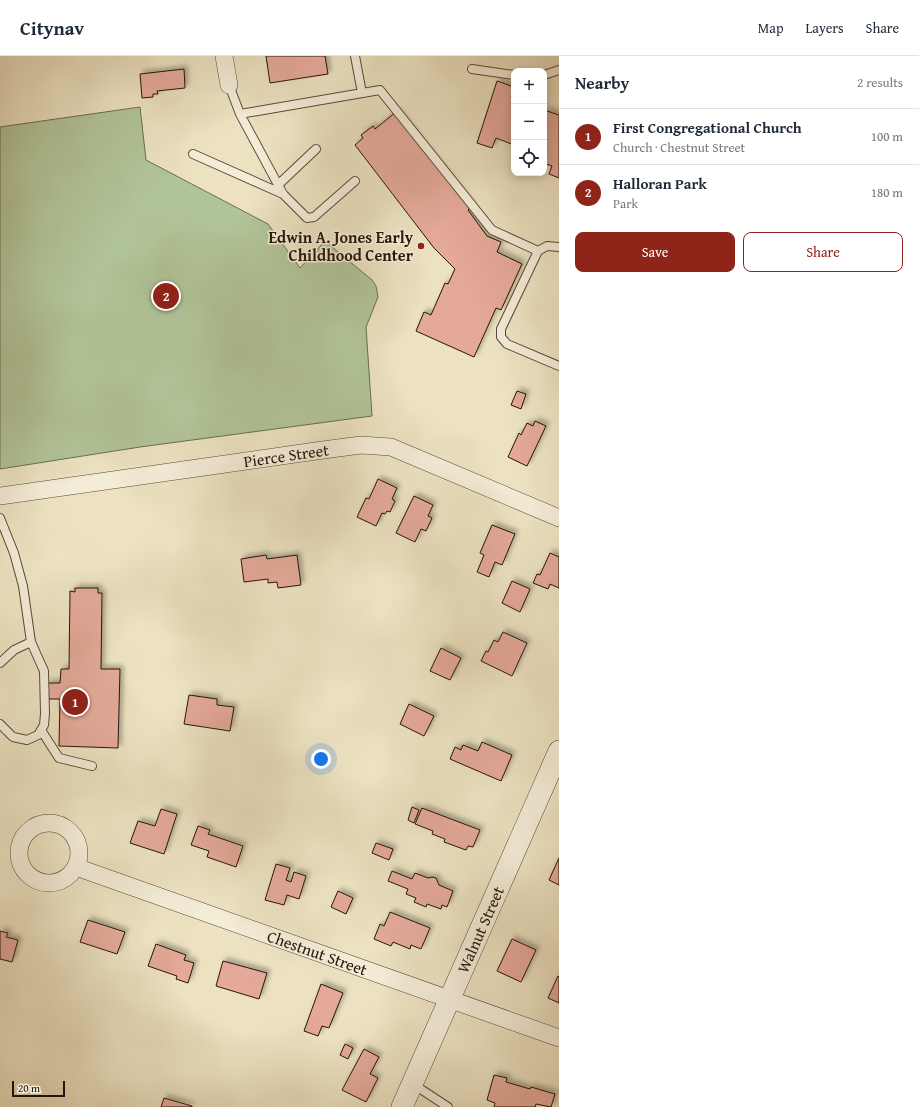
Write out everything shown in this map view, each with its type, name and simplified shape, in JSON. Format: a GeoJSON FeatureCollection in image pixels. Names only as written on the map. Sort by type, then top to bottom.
{"type":"FeatureCollection","features":[{"type":"Feature","properties":{"kind":"street"},"geometry":{"type":"LineString","coordinates":[[224,56],[229,85]]}},
{"type":"Feature","properties":{"kind":"street","name":"Pierce Street"},"geometry":{"type":"LineString","coordinates":[[0,496],[323,450],[375,445],[391,447],[427,461],[559,518]]}},
{"type":"Feature","properties":{"kind":"street","name":"Walnut Street"},"geometry":{"type":"LineString","coordinates":[[402,1107],[559,751]]}},
{"type":"Feature","properties":{"kind":"street","name":"Chestnut Street"},"geometry":{"type":"LineString","coordinates":[[76,867],[450,998],[559,1038]]}},
{"type":"Feature","properties":{"kind":"lane"},"geometry":{"type":"LineString","coordinates":[[355,56],[362,94]]}},
{"type":"Feature","properties":{"kind":"lane"},"geometry":{"type":"LineString","coordinates":[[472,69],[511,75]]}},
{"type":"Feature","properties":{"kind":"lane"},"geometry":{"type":"LineString","coordinates":[[547,74],[559,70]]}},
{"type":"Feature","properties":{"kind":"lane"},"geometry":{"type":"LineString","coordinates":[[229,85],[240,114],[283,194],[307,218],[311,219],[355,181]]}},
{"type":"Feature","properties":{"kind":"lane"},"geometry":{"type":"LineString","coordinates":[[240,114],[380,90],[492,230],[538,251]]}},
{"type":"Feature","properties":{"kind":"lane"},"geometry":{"type":"LineString","coordinates":[[278,184],[316,149]]}},
{"type":"Feature","properties":{"kind":"lane"},"geometry":{"type":"LineString","coordinates":[[193,154],[283,194]]}},
{"type":"Feature","properties":{"kind":"lane"},"geometry":{"type":"LineString","coordinates":[[559,247],[547,246],[538,251],[501,329],[501,337],[506,344],[559,366]]}},
{"type":"Feature","properties":{"kind":"lane"},"geometry":{"type":"LineString","coordinates":[[0,518],[14,552],[23,586],[30,642],[44,671],[45,714],[44,725],[38,735],[27,740],[13,737],[0,724]]}},
{"type":"Feature","properties":{"kind":"lane"},"geometry":{"type":"LineString","coordinates":[[0,663],[14,650],[30,642]]}},
{"type":"Feature","properties":{"kind":"lane"},"geometry":{"type":"LineString","coordinates":[[41,730],[59,758],[92,766]]}},
{"type":"Feature","properties":{"kind":"lane"},"geometry":{"type":"LineString","coordinates":[[412,1084],[448,1107]]}},
{"type":"Feature","properties":{"kind":"green space"},"geometry":{"type":"Polygon","coordinates":[[[140,107],[146,160],[268,224],[300,268],[325,241],[372,280],[376,286],[378,297],[366,327],[372,416],[140,447],[0,469],[0,127],[140,107]]]}},
{"type":"Feature","properties":{"kind":"building"},"geometry":{"type":"Polygon","coordinates":[[[266,56],[325,56],[328,74],[270,83],[266,56]]]}},
{"type":"Feature","properties":{"kind":"building"},"geometry":{"type":"Polygon","coordinates":[[[184,69],[185,88],[157,91],[158,94],[153,94],[153,97],[142,98],[140,74],[184,69]]]}},
{"type":"Feature","properties":{"kind":"building"},"geometry":{"type":"Polygon","coordinates":[[[497,81],[511,86],[511,144],[496,138],[492,148],[477,143],[497,81]]]}},
{"type":"Feature","properties":{"kind":"building"},"geometry":{"type":"Polygon","coordinates":[[[547,111],[559,115],[559,178],[549,174],[552,166],[547,164],[547,111]]]}},
{"type":"Feature","properties":{"kind":"building"},"geometry":{"type":"Polygon","coordinates":[[[396,112],[471,207],[468,210],[487,236],[501,242],[497,252],[522,264],[501,310],[496,308],[474,357],[416,331],[424,312],[431,315],[445,283],[448,284],[455,269],[434,248],[355,145],[363,138],[361,135],[373,126],[375,129],[396,112]]]}},
{"type":"Feature","properties":{"kind":"building"},"geometry":{"type":"Polygon","coordinates":[[[517,391],[526,394],[521,409],[511,405],[517,391]]]}},
{"type":"Feature","properties":{"kind":"building"},"geometry":{"type":"Polygon","coordinates":[[[535,421],[546,426],[527,466],[508,457],[519,433],[521,435],[527,423],[533,426],[535,421]]]}},
{"type":"Feature","properties":{"kind":"building"},"geometry":{"type":"Polygon","coordinates":[[[378,479],[397,488],[392,499],[395,501],[390,512],[387,511],[385,514],[382,513],[376,526],[357,517],[366,498],[369,499],[378,479]]]}},
{"type":"Feature","properties":{"kind":"building"},"geometry":{"type":"Polygon","coordinates":[[[414,496],[433,505],[428,516],[432,518],[426,531],[421,529],[415,542],[396,533],[414,496]]]}},
{"type":"Feature","properties":{"kind":"building"},"geometry":{"type":"Polygon","coordinates":[[[492,525],[515,534],[502,565],[495,562],[489,577],[477,572],[484,555],[480,553],[492,525]]]}},
{"type":"Feature","properties":{"kind":"building"},"geometry":{"type":"Polygon","coordinates":[[[550,553],[559,557],[559,588],[550,584],[548,589],[533,583],[537,574],[540,575],[550,553]]]}},
{"type":"Feature","properties":{"kind":"building"},"geometry":{"type":"Polygon","coordinates":[[[266,555],[267,559],[297,555],[301,585],[278,588],[277,582],[268,583],[268,579],[244,582],[241,559],[266,555]]]}},
{"type":"Feature","properties":{"kind":"building"},"geometry":{"type":"Polygon","coordinates":[[[512,581],[530,589],[520,612],[502,603],[512,581]]]}},
{"type":"Feature","properties":{"kind":"building"},"geometry":{"type":"Polygon","coordinates":[[[75,588],[98,588],[98,593],[102,593],[101,669],[120,669],[118,748],[59,746],[60,699],[47,699],[47,683],[60,683],[61,669],[69,669],[70,591],[75,592],[75,588]]]}},
{"type":"Feature","properties":{"kind":"building"},"geometry":{"type":"Polygon","coordinates":[[[503,632],[527,643],[512,676],[481,661],[486,651],[488,652],[494,640],[498,642],[503,632]]]}},
{"type":"Feature","properties":{"kind":"building"},"geometry":{"type":"Polygon","coordinates":[[[441,648],[461,658],[450,680],[430,671],[441,648]]]}},
{"type":"Feature","properties":{"kind":"building"},"geometry":{"type":"Polygon","coordinates":[[[189,695],[217,699],[217,705],[234,707],[230,731],[184,724],[189,695]]]}},
{"type":"Feature","properties":{"kind":"building"},"geometry":{"type":"Polygon","coordinates":[[[409,704],[434,716],[424,736],[400,724],[409,704]]]}},
{"type":"Feature","properties":{"kind":"building"},"geometry":{"type":"Polygon","coordinates":[[[482,742],[512,755],[501,781],[450,759],[455,747],[461,750],[463,745],[478,751],[482,742]]]}},
{"type":"Feature","properties":{"kind":"building"},"geometry":{"type":"Polygon","coordinates":[[[412,807],[419,810],[414,823],[408,820],[412,807]]]}},
{"type":"Feature","properties":{"kind":"building"},"geometry":{"type":"Polygon","coordinates":[[[422,808],[480,830],[473,847],[468,846],[466,850],[444,842],[445,839],[432,834],[433,831],[415,824],[422,808]]]}},
{"type":"Feature","properties":{"kind":"building"},"geometry":{"type":"Polygon","coordinates":[[[161,809],[177,814],[164,854],[130,843],[138,821],[155,826],[161,809]]]}},
{"type":"Feature","properties":{"kind":"building"},"geometry":{"type":"Polygon","coordinates":[[[198,826],[210,830],[208,834],[243,846],[236,867],[207,857],[209,851],[191,845],[198,826]]]}},
{"type":"Feature","properties":{"kind":"building"},"geometry":{"type":"Polygon","coordinates":[[[376,843],[393,849],[389,860],[372,853],[376,843]]]}},
{"type":"Feature","properties":{"kind":"building"},"geometry":{"type":"Polygon","coordinates":[[[559,858],[559,885],[549,880],[559,858]]]}},
{"type":"Feature","properties":{"kind":"building"},"geometry":{"type":"Polygon","coordinates":[[[276,864],[290,868],[286,880],[291,882],[294,872],[306,876],[299,899],[287,895],[284,905],[265,900],[276,864]]]}},
{"type":"Feature","properties":{"kind":"building"},"geometry":{"type":"Polygon","coordinates":[[[392,871],[412,879],[415,873],[428,878],[436,878],[439,885],[453,891],[447,907],[442,905],[441,909],[427,904],[426,907],[414,902],[416,898],[406,894],[408,889],[388,881],[392,871]]]}},
{"type":"Feature","properties":{"kind":"building"},"geometry":{"type":"Polygon","coordinates":[[[338,891],[353,898],[346,914],[331,907],[338,891]]]}},
{"type":"Feature","properties":{"kind":"building"},"geometry":{"type":"Polygon","coordinates":[[[390,912],[430,928],[421,949],[411,945],[410,949],[393,942],[391,946],[374,939],[380,924],[384,926],[390,912]]]}},
{"type":"Feature","properties":{"kind":"building"},"geometry":{"type":"Polygon","coordinates":[[[88,920],[125,932],[117,954],[80,942],[88,920]]]}},
{"type":"Feature","properties":{"kind":"building"},"geometry":{"type":"Polygon","coordinates":[[[0,931],[8,933],[6,937],[18,940],[12,962],[0,959],[0,931]]]}},
{"type":"Feature","properties":{"kind":"building"},"geometry":{"type":"Polygon","coordinates":[[[512,939],[536,950],[521,982],[497,971],[512,939]]]}},
{"type":"Feature","properties":{"kind":"building"},"geometry":{"type":"Polygon","coordinates":[[[156,944],[186,955],[184,960],[194,963],[188,983],[176,979],[177,976],[148,966],[156,944]]]}},
{"type":"Feature","properties":{"kind":"building"},"geometry":{"type":"Polygon","coordinates":[[[223,961],[267,973],[259,999],[216,986],[223,961]]]}},
{"type":"Feature","properties":{"kind":"building"},"geometry":{"type":"Polygon","coordinates":[[[558,976],[559,977],[559,1003],[548,998],[558,976]]]}},
{"type":"Feature","properties":{"kind":"building"},"geometry":{"type":"Polygon","coordinates":[[[321,984],[343,993],[329,1028],[322,1026],[318,1036],[304,1031],[321,984]]]}},
{"type":"Feature","properties":{"kind":"building"},"geometry":{"type":"Polygon","coordinates":[[[345,1044],[353,1048],[348,1059],[340,1055],[345,1044]]]}},
{"type":"Feature","properties":{"kind":"building"},"geometry":{"type":"Polygon","coordinates":[[[364,1049],[379,1057],[370,1074],[378,1078],[366,1102],[342,1090],[364,1049]]]}},
{"type":"Feature","properties":{"kind":"building"},"geometry":{"type":"Polygon","coordinates":[[[494,1075],[507,1078],[506,1082],[555,1094],[551,1107],[536,1104],[535,1107],[494,1107],[495,1103],[487,1100],[494,1075]]]}},
{"type":"Feature","properties":{"kind":"building"},"geometry":{"type":"Polygon","coordinates":[[[164,1098],[192,1106],[192,1107],[161,1107],[164,1098]]]}},
{"type":"Feature","properties":{"kind":"place","name":"Edwin A. Jones Early Childhood Center"},"geometry":{"type":"Point","coordinates":[421,246]}},
{"type":"Feature","properties":{"kind":"place","name":"Halloran Park"},"geometry":{"type":"Point","coordinates":[166,296]}},
{"type":"Feature","properties":{"kind":"place","name":"First Congregational Church"},"geometry":{"type":"Point","coordinates":[75,702]}}]}
